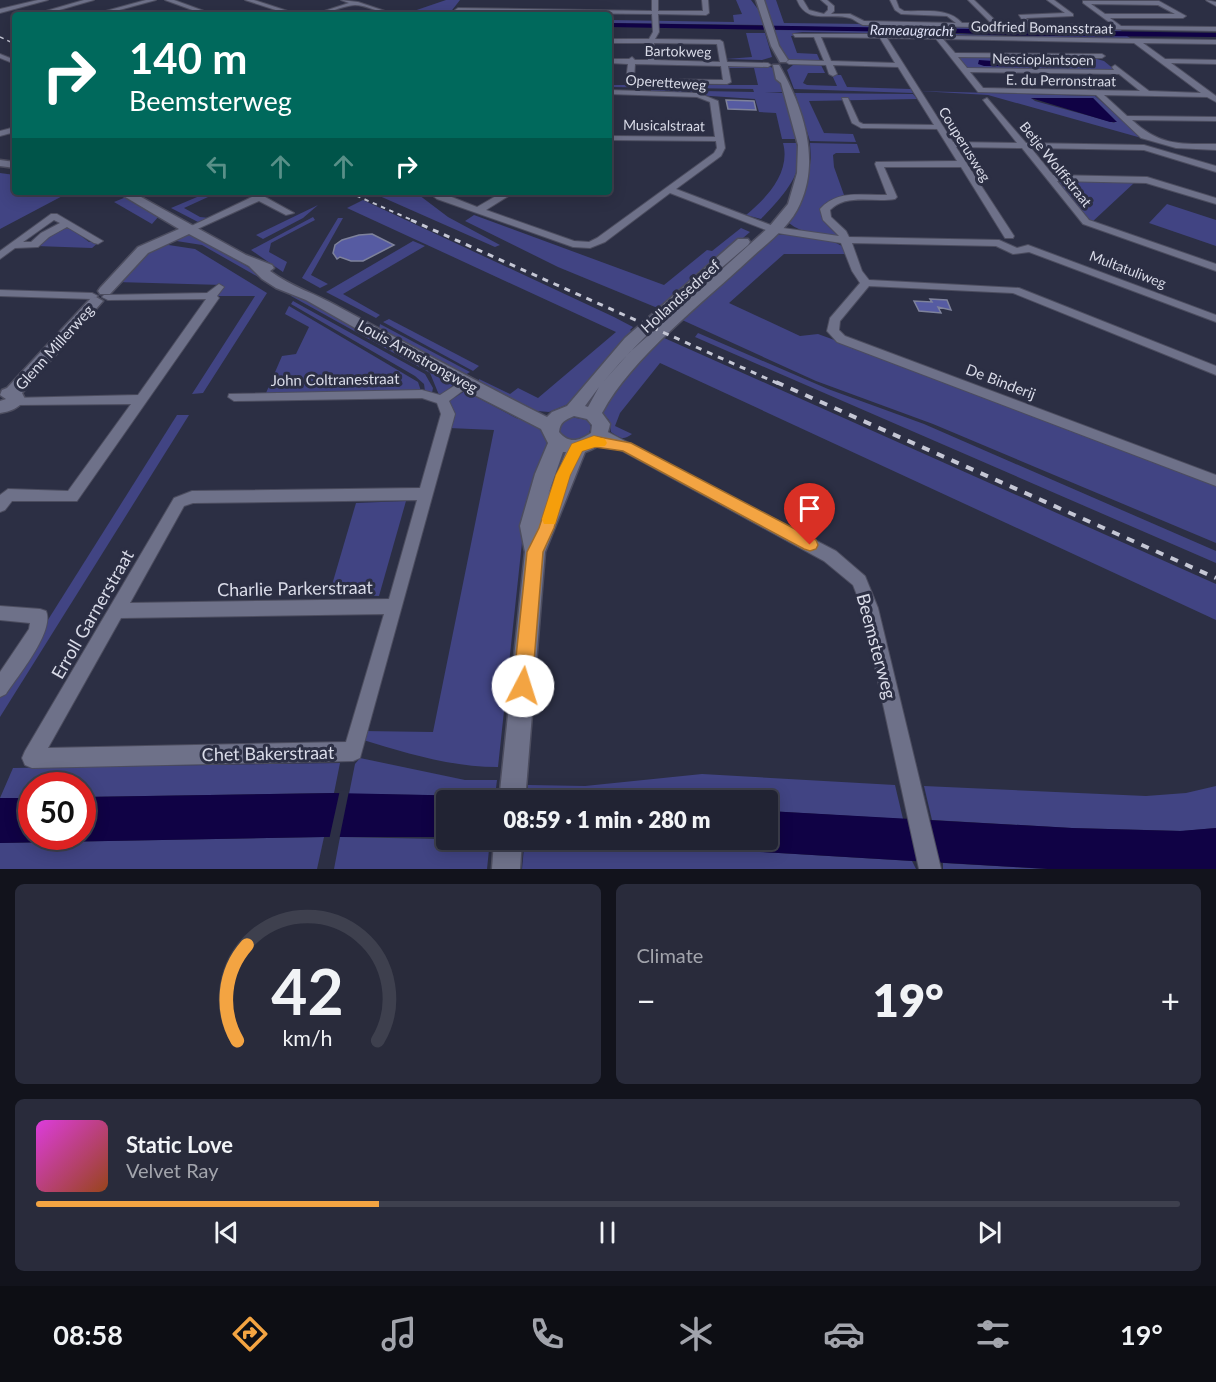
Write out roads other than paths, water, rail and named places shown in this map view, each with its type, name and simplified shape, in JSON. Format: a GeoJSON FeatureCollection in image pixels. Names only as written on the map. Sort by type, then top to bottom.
{"type":"FeatureCollection","features":[{"type":"Feature","properties":{"kind":"main road"},"geometry":{"type":"LineString","coordinates":[[752,0],[763,13]]}},
{"type":"Feature","properties":{"kind":"main road"},"geometry":{"type":"LineString","coordinates":[[760,0],[779,63]]}},
{"type":"Feature","properties":{"kind":"main road","name":"Hollandsedreef"},"geometry":{"type":"LineString","coordinates":[[592,414],[606,390],[636,356],[770,225],[785,201],[797,192],[805,159],[804,145],[785,82],[781,79],[779,63]]}},
{"type":"Feature","properties":{"kind":"main road","name":"Louis Armstrongweg"},"geometry":{"type":"LineString","coordinates":[[131,195],[255,265],[262,274],[297,293],[312,297],[465,383],[554,428],[591,441]]}},
{"type":"Feature","properties":{"kind":"main road","name":"Hollandsedreef"},"geometry":{"type":"LineString","coordinates":[[573,410],[595,379],[636,336],[770,225]]}},
{"type":"Feature","properties":{"kind":"main road","name":"Glenn Millerweg"},"geometry":{"type":"LineString","coordinates":[[7,400],[143,250],[190,229]]}},
{"type":"Feature","properties":{"kind":"main road"},"geometry":{"type":"LineString","coordinates":[[513,790],[535,552],[530,526],[554,428],[573,410],[592,414],[601,424],[591,441],[563,475],[547,528],[535,552]]}},
{"type":"Feature","properties":{"kind":"street"},"geometry":{"type":"LineString","coordinates":[[0,11],[45,0]]}},
{"type":"Feature","properties":{"kind":"street"},"geometry":{"type":"LineString","coordinates":[[46,12],[91,0]]}},
{"type":"Feature","properties":{"kind":"street"},"geometry":{"type":"LineString","coordinates":[[116,10],[153,0]]}},
{"type":"Feature","properties":{"kind":"street"},"geometry":{"type":"LineString","coordinates":[[168,0],[203,12]]}},
{"type":"Feature","properties":{"kind":"street"},"geometry":{"type":"LineString","coordinates":[[248,0],[287,12]]}},
{"type":"Feature","properties":{"kind":"street"},"geometry":{"type":"LineString","coordinates":[[324,12],[350,2],[364,0]]}},
{"type":"Feature","properties":{"kind":"street"},"geometry":{"type":"LineString","coordinates":[[456,12],[463,0]]}},
{"type":"Feature","properties":{"kind":"street"},"geometry":{"type":"LineString","coordinates":[[651,61],[651,41],[656,29],[655,0]]}},
{"type":"Feature","properties":{"kind":"street"},"geometry":{"type":"LineString","coordinates":[[612,12],[706,13],[705,0]]}},
{"type":"Feature","properties":{"kind":"street"},"geometry":{"type":"LineString","coordinates":[[800,0],[805,10],[814,15]]}},
{"type":"Feature","properties":{"kind":"street"},"geometry":{"type":"LineString","coordinates":[[824,0],[831,6],[831,11],[826,15]]}},
{"type":"Feature","properties":{"kind":"street"},"geometry":{"type":"LineString","coordinates":[[893,0],[897,9],[903,12],[948,14],[960,24]]}},
{"type":"Feature","properties":{"kind":"street"},"geometry":{"type":"LineString","coordinates":[[970,0],[996,25]]}},
{"type":"Feature","properties":{"kind":"street"},"geometry":{"type":"LineString","coordinates":[[1029,25],[1021,16],[1071,15],[1050,0]]}},
{"type":"Feature","properties":{"kind":"street"},"geometry":{"type":"LineString","coordinates":[[1209,0],[1216,4]]}},
{"type":"Feature","properties":{"kind":"street"},"geometry":{"type":"LineString","coordinates":[[350,2],[384,12]]}},
{"type":"Feature","properties":{"kind":"street"},"geometry":{"type":"LineString","coordinates":[[506,12],[510,2]]}},
{"type":"Feature","properties":{"kind":"street"},"geometry":{"type":"LineString","coordinates":[[1104,16],[1183,16],[1159,3],[1084,2],[1216,100]]}},
{"type":"Feature","properties":{"kind":"street"},"geometry":{"type":"LineString","coordinates":[[559,11],[561,3]]}},
{"type":"Feature","properties":{"kind":"street"},"geometry":{"type":"LineString","coordinates":[[532,12],[606,12],[608,3]]}},
{"type":"Feature","properties":{"kind":"street"},"geometry":{"type":"LineString","coordinates":[[92,12],[104,7],[122,12]]}},
{"type":"Feature","properties":{"kind":"street"},"geometry":{"type":"LineString","coordinates":[[458,10],[490,12]]}},
{"type":"Feature","properties":{"kind":"street"},"geometry":{"type":"LineString","coordinates":[[800,15],[854,17],[878,29],[960,24],[1120,29],[1216,29]]}},
{"type":"Feature","properties":{"kind":"street","name":"Godfried Bomansstraat"},"geometry":{"type":"LineString","coordinates":[[795,35],[817,36],[878,29],[938,37],[1133,38],[1216,42]]}},
{"type":"Feature","properties":{"kind":"street","name":"Couperusweg"},"geometry":{"type":"LineString","coordinates":[[878,29],[1009,236]]}},
{"type":"Feature","properties":{"kind":"street"},"geometry":{"type":"LineString","coordinates":[[632,61],[630,80],[638,82],[724,83],[727,82],[718,34]]}},
{"type":"Feature","properties":{"kind":"street"},"geometry":{"type":"LineString","coordinates":[[817,36],[833,74]]}},
{"type":"Feature","properties":{"kind":"street","name":"E. du Perronstraat"},"geometry":{"type":"LineString","coordinates":[[938,37],[981,90],[1209,95]]}},
{"type":"Feature","properties":{"kind":"street"},"geometry":{"type":"LineString","coordinates":[[1081,39],[1148,94]]}},
{"type":"Feature","properties":{"kind":"street"},"geometry":{"type":"LineString","coordinates":[[612,40],[720,42]]}},
{"type":"Feature","properties":{"kind":"street","name":"Nescioplantsoen"},"geometry":{"type":"LineString","coordinates":[[952,55],[1101,56]]}},
{"type":"Feature","properties":{"kind":"street","name":"Bartokweg"},"geometry":{"type":"LineString","coordinates":[[612,60],[779,63]]}},
{"type":"Feature","properties":{"kind":"street"},"geometry":{"type":"LineString","coordinates":[[1163,61],[1216,62]]}},
{"type":"Feature","properties":{"kind":"street"},"geometry":{"type":"LineString","coordinates":[[779,63],[900,65]]}},
{"type":"Feature","properties":{"kind":"street","name":"Nescioplantsoen"},"geometry":{"type":"LineString","coordinates":[[965,70],[1121,72]]}},
{"type":"Feature","properties":{"kind":"street","name":"Operetteweg"},"geometry":{"type":"LineString","coordinates":[[612,92],[698,95],[711,99],[714,101],[719,140]]}},
{"type":"Feature","properties":{"kind":"street"},"geometry":{"type":"LineString","coordinates":[[1098,93],[1148,138],[1176,146],[1216,147]]}},
{"type":"Feature","properties":{"kind":"street"},"geometry":{"type":"LineString","coordinates":[[845,100],[856,123],[861,126],[939,127]]}},
{"type":"Feature","properties":{"kind":"street","name":"Betje Wolffstraat"},"geometry":{"type":"LineString","coordinates":[[987,100],[1086,222],[1216,268]]}},
{"type":"Feature","properties":{"kind":"street"},"geometry":{"type":"LineString","coordinates":[[1125,118],[1216,119]]}},
{"type":"Feature","properties":{"kind":"street","name":"Musicalstraat"},"geometry":{"type":"LineString","coordinates":[[612,138],[719,140]]}},
{"type":"Feature","properties":{"kind":"street"},"geometry":{"type":"LineString","coordinates":[[437,195],[573,244],[591,245],[714,159],[721,148],[719,140]]}},
{"type":"Feature","properties":{"kind":"street"},"geometry":{"type":"LineString","coordinates":[[949,144],[1144,148],[1216,169]]}},
{"type":"Feature","properties":{"kind":"street"},"geometry":{"type":"LineString","coordinates":[[962,164],[879,164],[892,197],[848,198],[829,204],[825,209],[826,218],[843,233],[857,271],[866,283],[1016,290],[1216,371]]}},
{"type":"Feature","properties":{"kind":"street"},"geometry":{"type":"LineString","coordinates":[[1051,178],[1147,180],[1216,201]]}},
{"type":"Feature","properties":{"kind":"street"},"geometry":{"type":"LineString","coordinates":[[670,190],[739,215],[801,233],[845,240],[999,243],[1011,250],[1018,251],[1028,248],[1023,240],[1009,236],[1002,237],[999,243]]}},
{"type":"Feature","properties":{"kind":"street"},"geometry":{"type":"LineString","coordinates":[[255,195],[289,213]]}},
{"type":"Feature","properties":{"kind":"street"},"geometry":{"type":"LineString","coordinates":[[478,211],[505,195]]}},
{"type":"Feature","properties":{"kind":"street"},"geometry":{"type":"LineString","coordinates":[[190,229],[259,197]]}},
{"type":"Feature","properties":{"kind":"street"},"geometry":{"type":"LineString","coordinates":[[0,256],[13,245],[34,245],[45,235],[67,223],[98,241]]}},
{"type":"Feature","properties":{"kind":"street","name":"Multatuliweg"},"geometry":{"type":"LineString","coordinates":[[1028,248],[1216,319]]}},
{"type":"Feature","properties":{"kind":"street","name":"De Binderij"},"geometry":{"type":"LineString","coordinates":[[866,283],[834,320],[833,331],[841,339],[1216,481]]}},
{"type":"Feature","properties":{"kind":"street"},"geometry":{"type":"LineString","coordinates":[[0,292],[100,296],[214,292],[213,298],[72,497],[8,495],[0,506]]}},
{"type":"Feature","properties":{"kind":"street"},"geometry":{"type":"LineString","coordinates":[[395,606],[448,414],[442,400],[465,383]]}},
{"type":"Feature","properties":{"kind":"street","name":"John Coltranestraat"},"geometry":{"type":"LineString","coordinates":[[234,397],[422,394],[442,400]]}},
{"type":"Feature","properties":{"kind":"street"},"geometry":{"type":"LineString","coordinates":[[7,400],[140,399]]}},
{"type":"Feature","properties":{"kind":"street","name":"Beemsterweg"},"geometry":{"type":"LineString","coordinates":[[591,441],[626,447],[830,556],[858,581],[870,608],[930,869]]}},
{"type":"Feature","properties":{"kind":"street","name":"Erroll Garnerstraat"},"geometry":{"type":"LineString","coordinates":[[32,758],[179,502],[192,497],[426,494]]}},
{"type":"Feature","properties":{"kind":"street","name":"Charlie Parkerstraat"},"geometry":{"type":"LineString","coordinates":[[116,610],[395,606]]}},
{"type":"Feature","properties":{"kind":"street","name":"Chet Bakerstraat"},"geometry":{"type":"LineString","coordinates":[[32,758],[353,751],[395,606]]}},
{"type":"Feature","properties":{"kind":"street"},"geometry":{"type":"LineString","coordinates":[[0,613],[40,616],[37,632],[0,688]]}},
{"type":"Feature","properties":{"kind":"water","name":"Rameaugracht"},"geometry":{"type":"Polygon","coordinates":[[[612,23],[1216,33],[1216,37],[612,27],[612,23]]]}},
{"type":"Feature","properties":{"kind":"water"},"geometry":{"type":"Polygon","coordinates":[[[979,60],[1034,64],[1057,63],[1069,67],[984,66],[978,64],[979,60]]]}},
{"type":"Feature","properties":{"kind":"water"},"geometry":{"type":"Polygon","coordinates":[[[1031,98],[1093,98],[1117,122],[1110,122],[1031,98]]]}},
{"type":"Feature","properties":{"kind":"water"},"geometry":{"type":"Polygon","coordinates":[[[334,793],[436,795],[436,837],[96,841],[96,797],[334,793]]]}},
{"type":"Feature","properties":{"kind":"water"},"geometry":{"type":"Polygon","coordinates":[[[0,798],[18,798],[18,843],[0,843],[0,798]]]}},
{"type":"Feature","properties":{"kind":"water"},"geometry":{"type":"Polygon","coordinates":[[[778,812],[1072,828],[1180,831],[1216,828],[1216,869],[1048,869],[729,850],[778,850],[778,812]]]}},
{"type":"Feature","properties":{"kind":"railway"},"geometry":{"type":"LineString","coordinates":[[0,37],[12,43]]}},
{"type":"Feature","properties":{"kind":"railway"},"geometry":{"type":"LineString","coordinates":[[355,195],[414,221]]}},
{"type":"Feature","properties":{"kind":"railway"},"geometry":{"type":"LineString","coordinates":[[411,220],[779,384]]}},
{"type":"Feature","properties":{"kind":"railway"},"geometry":{"type":"LineString","coordinates":[[776,382],[1216,578]]}}]}
